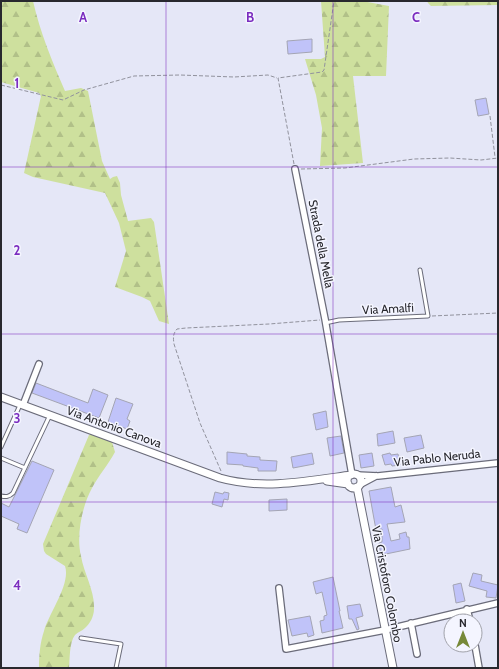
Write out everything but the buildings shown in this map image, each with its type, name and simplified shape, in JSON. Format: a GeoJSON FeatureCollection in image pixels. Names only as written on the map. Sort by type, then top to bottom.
{"type":"FeatureCollection","features":[{"type":"Feature","properties":{"kind":"street","name":"Strada della Mella"},"geometry":{"type":"LineString","coordinates":[[295,169],[325,321]]}},
{"type":"Feature","properties":{"kind":"street"},"geometry":{"type":"LineString","coordinates":[[325,321],[354,475]]}},
{"type":"Feature","properties":{"kind":"street"},"geometry":{"type":"LineString","coordinates":[[22,405],[39,364]]}},
{"type":"Feature","properties":{"kind":"street","name":"Via Antonio Canova"},"geometry":{"type":"LineString","coordinates":[[1,397],[223,479],[245,484],[317,480]]}},
{"type":"Feature","properties":{"kind":"street","name":"Via Pablo Neruda"},"geometry":{"type":"LineString","coordinates":[[354,475],[378,476],[498,463]]}},
{"type":"Feature","properties":{"kind":"street"},"geometry":{"type":"LineString","coordinates":[[317,480],[354,475]]}},
{"type":"Feature","properties":{"kind":"street"},"geometry":{"type":"LineString","coordinates":[[354,475],[348,480],[354,485]]}},
{"type":"Feature","properties":{"kind":"street","name":"Via Cristoforo Colombo"},"geometry":{"type":"LineString","coordinates":[[354,475],[360,478],[354,485],[360,503],[393,668]]}},
{"type":"Feature","properties":{"kind":"street","name":"Via Pablo Neruda"},"geometry":{"type":"LineString","coordinates":[[354,485],[378,476]]}},
{"type":"Feature","properties":{"kind":"street"},"geometry":{"type":"LineString","coordinates":[[317,480],[354,485]]}},
{"type":"Feature","properties":{"kind":"street"},"geometry":{"type":"LineString","coordinates":[[279,588],[286,649],[385,630],[467,609],[498,603]]}},
{"type":"Feature","properties":{"kind":"street"},"geometry":{"type":"LineString","coordinates":[[467,609],[468,613]]}},
{"type":"Feature","properties":{"kind":"street"},"geometry":{"type":"LineString","coordinates":[[411,623],[417,654]]}},
{"type":"Feature","properties":{"kind":"street"},"geometry":{"type":"LineString","coordinates":[[476,653],[479,668]]}},
{"type":"Feature","properties":{"kind":"lane","name":"Via Amalfi"},"geometry":{"type":"LineString","coordinates":[[325,321],[428,316],[420,270]]}},
{"type":"Feature","properties":{"kind":"lane"},"geometry":{"type":"LineString","coordinates":[[1,447],[22,405]]}},
{"type":"Feature","properties":{"kind":"lane"},"geometry":{"type":"LineString","coordinates":[[1,496],[10,496],[13,493],[50,415]]}},
{"type":"Feature","properties":{"kind":"lane"},"geometry":{"type":"LineString","coordinates":[[1,458],[25,468]]}},
{"type":"Feature","properties":{"kind":"lane"},"geometry":{"type":"LineString","coordinates":[[81,638],[121,644],[116,668]]}},
{"type":"Feature","properties":{"kind":"path"},"geometry":{"type":"LineString","coordinates":[[1,85],[63,100],[99,84],[134,76],[180,75],[234,77],[268,75],[278,78],[322,72],[324,70],[334,1]]}},
{"type":"Feature","properties":{"kind":"path"},"geometry":{"type":"LineString","coordinates":[[278,78],[295,169],[356,167],[414,159],[450,158],[481,160],[498,158]]}},
{"type":"Feature","properties":{"kind":"path"},"geometry":{"type":"LineString","coordinates":[[490,116],[495,159]]}},
{"type":"Feature","properties":{"kind":"path"},"geometry":{"type":"LineString","coordinates":[[428,316],[498,313]]}},
{"type":"Feature","properties":{"kind":"path"},"geometry":{"type":"LineString","coordinates":[[223,479],[200,423],[174,344],[174,332],[177,329],[186,328],[325,321]]}},
{"type":"Feature","properties":{"kind":"green space"},"geometry":{"type":"Polygon","coordinates":[[[1,1],[33,1],[39,24],[65,91],[81,88],[88,91],[102,161],[110,179],[117,176],[120,183],[121,195],[128,221],[151,218],[154,222],[169,324],[159,321],[150,301],[115,287],[126,251],[119,223],[105,193],[33,177],[24,173],[41,96],[39,93],[1,82],[1,1]]]}},
{"type":"Feature","properties":{"kind":"green space"},"geometry":{"type":"Polygon","coordinates":[[[321,1],[362,1],[389,6],[386,76],[353,76],[363,163],[320,166],[322,128],[316,95],[305,59],[321,59],[325,57],[321,1]]]}},
{"type":"Feature","properties":{"kind":"green space"},"geometry":{"type":"Polygon","coordinates":[[[427,1],[498,1],[498,5],[431,6],[427,1]]]}},
{"type":"Feature","properties":{"kind":"green space"},"geometry":{"type":"Polygon","coordinates":[[[92,434],[106,438],[112,442],[115,452],[88,495],[81,521],[79,539],[80,548],[82,563],[93,596],[93,614],[89,624],[73,638],[69,668],[39,668],[40,649],[43,636],[62,590],[66,573],[65,566],[46,554],[43,544],[89,435],[92,434]]]}}]}
